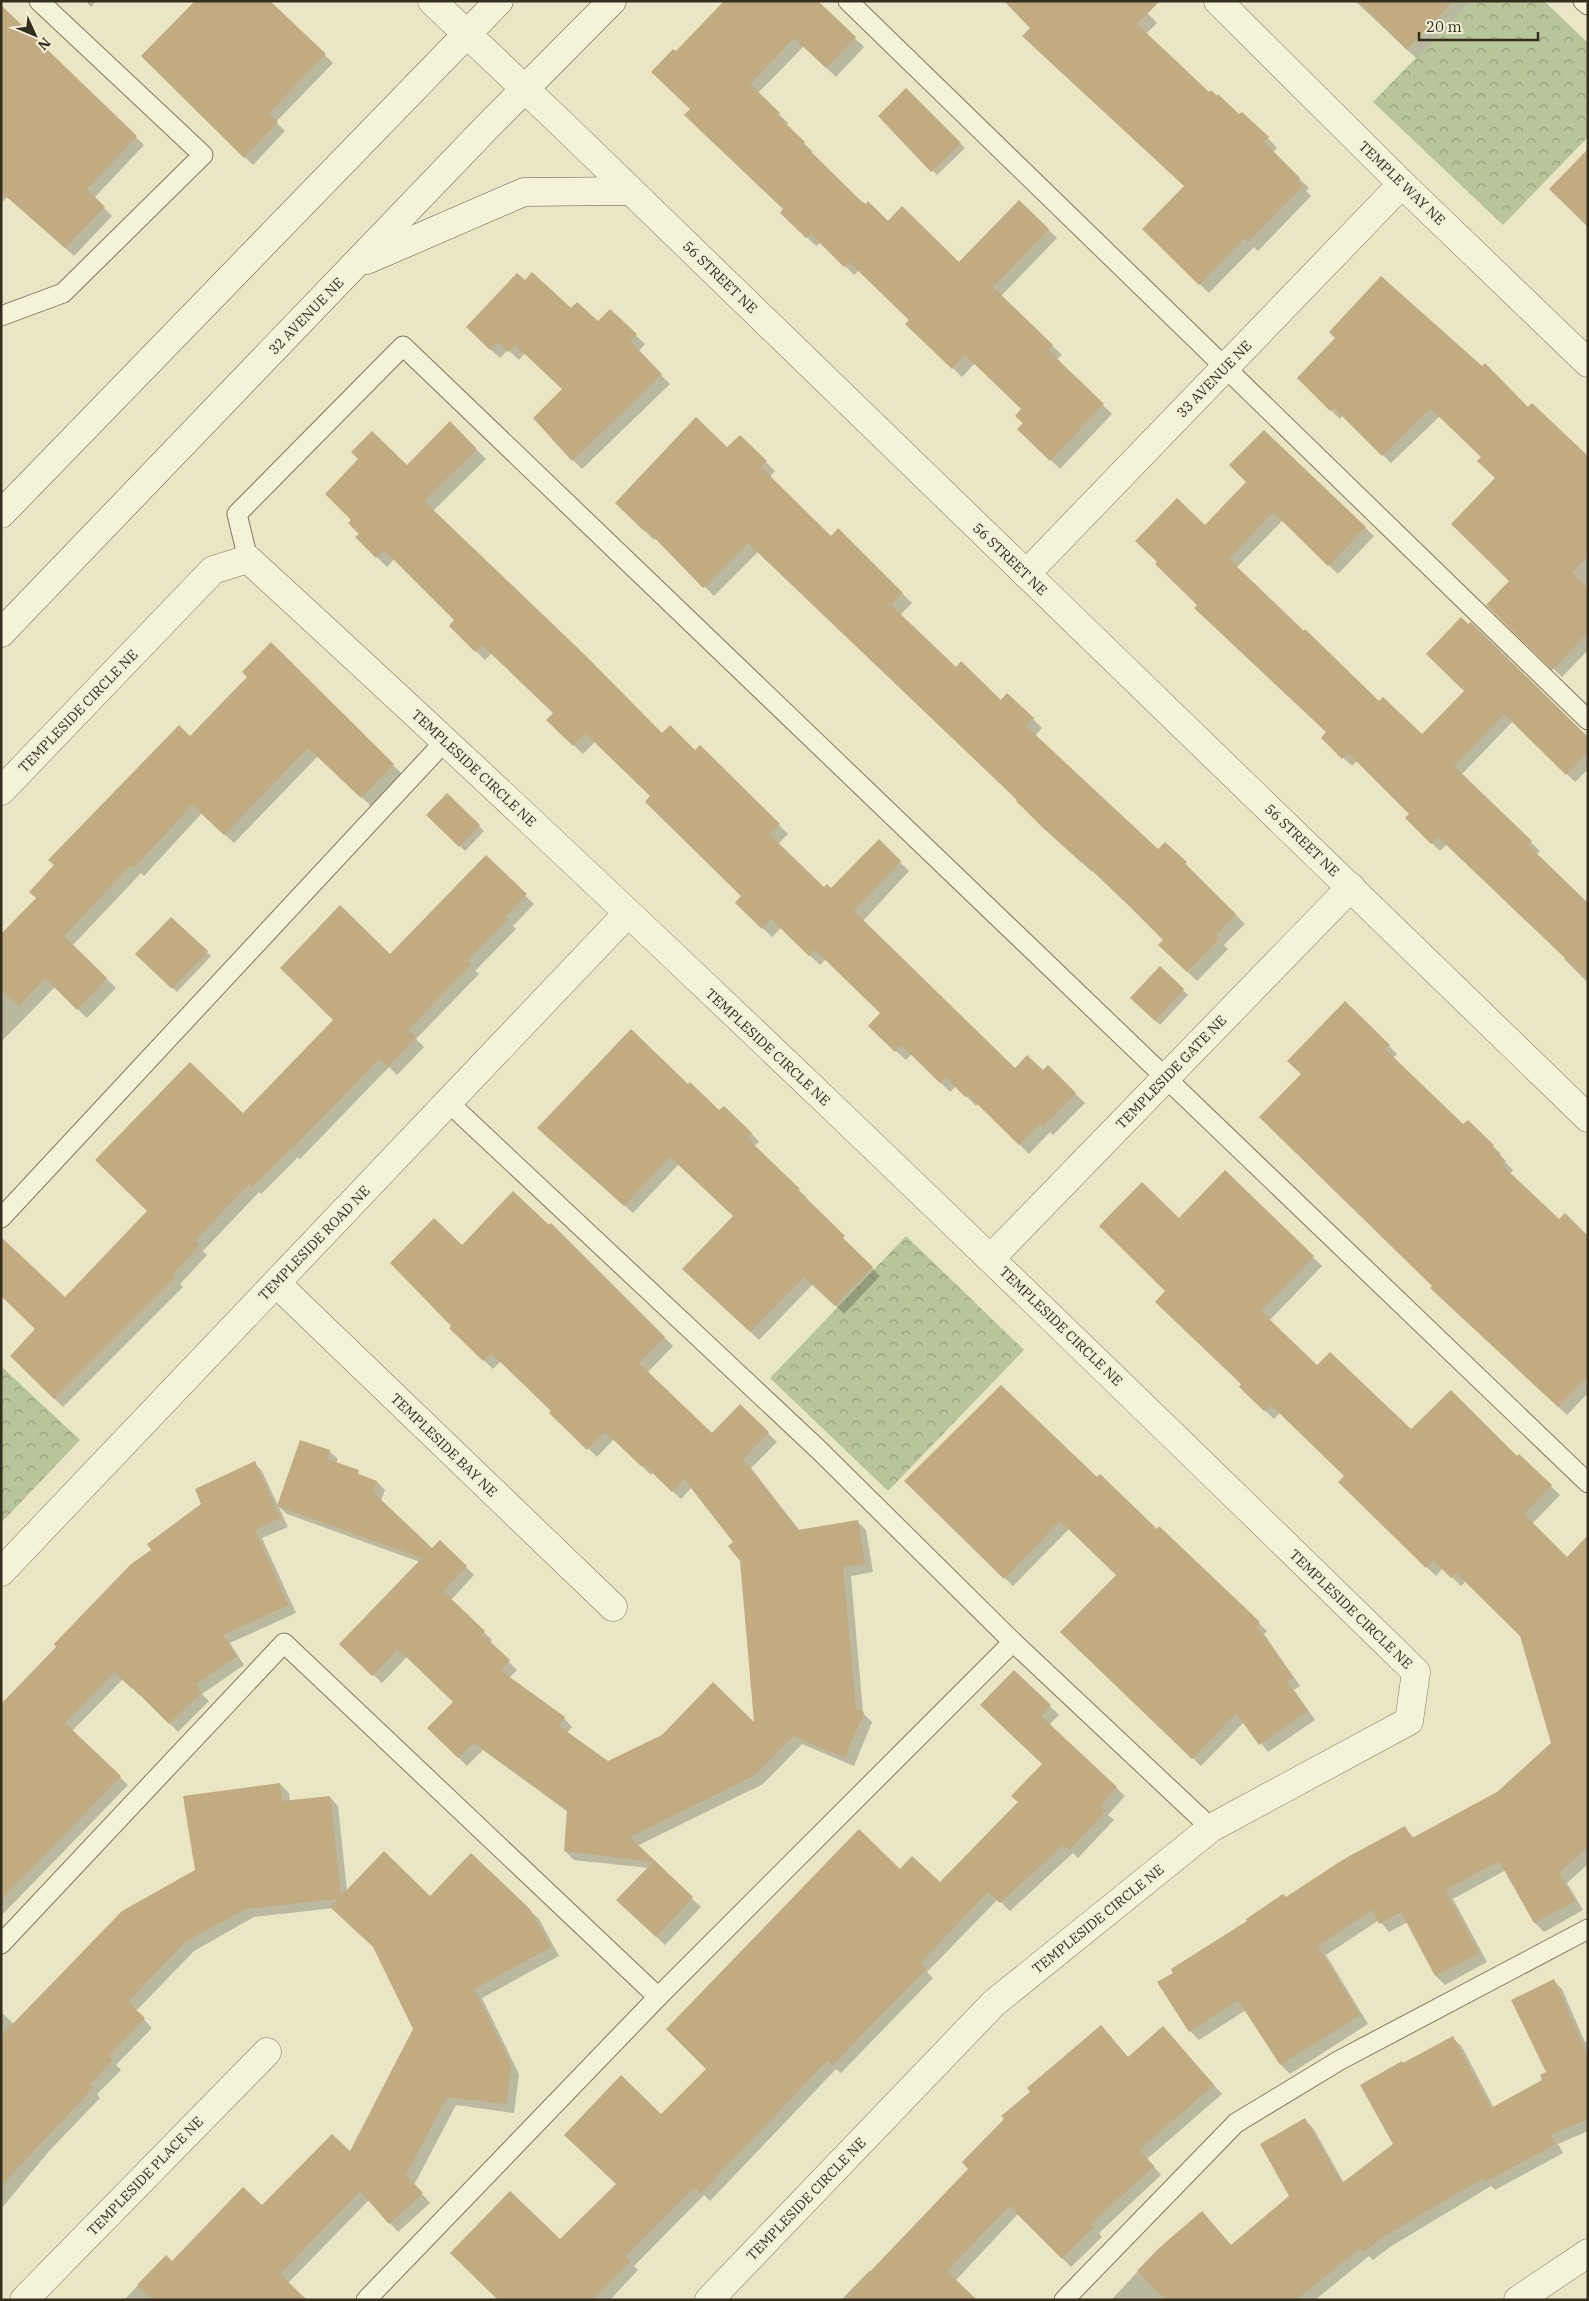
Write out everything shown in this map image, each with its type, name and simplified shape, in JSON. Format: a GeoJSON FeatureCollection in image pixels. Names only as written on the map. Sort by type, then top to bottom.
{"type":"FeatureCollection","features":[{"type":"Feature","properties":{"kind":"street","name":"56 STREET NE"},"geometry":{"type":"LineString","coordinates":[[432,1],[1588,1118]]}},
{"type":"Feature","properties":{"kind":"street"},"geometry":{"type":"LineString","coordinates":[[1,514],[499,1]]}},
{"type":"Feature","properties":{"kind":"street","name":"32 AVENUE NE"},"geometry":{"type":"LineString","coordinates":[[1,633],[612,1]]}},
{"type":"Feature","properties":{"kind":"street","name":"TEMPLE WAY NE"},"geometry":{"type":"LineString","coordinates":[[1218,1],[1402,184],[1588,362]]}},
{"type":"Feature","properties":{"kind":"street","name":"33 AVENUE NE"},"geometry":{"type":"LineString","coordinates":[[1026,574],[1402,184]]}},
{"type":"Feature","properties":{"kind":"street"},"geometry":{"type":"LineString","coordinates":[[356,264],[524,192],[630,191]]}},
{"type":"Feature","properties":{"kind":"street","name":"TEMPLESIDE CIRCLE NE"},"geometry":{"type":"LineString","coordinates":[[1,791],[213,570],[248,559],[446,740],[991,1258],[1416,1672],[1409,1721],[1211,1828],[994,2003],[709,2300]]}},
{"type":"Feature","properties":{"kind":"street","name":"TEMPLESIDE GATE NE"},"geometry":{"type":"LineString","coordinates":[[991,1258],[1351,887]]}},
{"type":"Feature","properties":{"kind":"street","name":"TEMPLESIDE ROAD NE"},"geometry":{"type":"LineString","coordinates":[[1,1572],[627,914]]}},
{"type":"Feature","properties":{"kind":"street","name":"TEMPLESIDE BAY NE"},"geometry":{"type":"LineString","coordinates":[[276,1283],[612,1607]]}},
{"type":"Feature","properties":{"kind":"street","name":"TEMPLESIDE PLACE NE"},"geometry":{"type":"LineString","coordinates":[[24,2300],[267,2052]]}},
{"type":"Feature","properties":{"kind":"street"},"geometry":{"type":"LineString","coordinates":[[1518,2300],[1588,2253]]}},
{"type":"Feature","properties":{"kind":"lane"},"geometry":{"type":"LineString","coordinates":[[1,316],[63,293],[203,155],[39,1]]}},
{"type":"Feature","properties":{"kind":"lane"},"geometry":{"type":"LineString","coordinates":[[848,1],[1588,720]]}},
{"type":"Feature","properties":{"kind":"lane"},"geometry":{"type":"LineString","coordinates":[[1583,1],[1588,5]]}},
{"type":"Feature","properties":{"kind":"lane"},"geometry":{"type":"LineString","coordinates":[[248,559],[237,514],[402,346],[1588,1483]]}},
{"type":"Feature","properties":{"kind":"lane"},"geometry":{"type":"LineString","coordinates":[[1,1218],[446,740]]}},
{"type":"Feature","properties":{"kind":"lane"},"geometry":{"type":"LineString","coordinates":[[448,1102],[818,1449],[1014,1642],[1211,1828]]}},
{"type":"Feature","properties":{"kind":"lane"},"geometry":{"type":"LineString","coordinates":[[366,2300],[658,1997],[1014,1642]]}},
{"type":"Feature","properties":{"kind":"lane"},"geometry":{"type":"LineString","coordinates":[[1,1944],[284,1643],[658,1997]]}},
{"type":"Feature","properties":{"kind":"lane"},"geometry":{"type":"LineString","coordinates":[[1064,2300],[1236,2123],[1340,2060],[1588,1929]]}},
{"type":"Feature","properties":{"kind":"green space"},"geometry":{"type":"Polygon","coordinates":[[[1471,1],[1544,1],[1588,43],[1588,137],[1503,225],[1373,102],[1471,1]]]}},
{"type":"Feature","properties":{"kind":"green space"},"geometry":{"type":"Polygon","coordinates":[[[906,1236],[1024,1350],[888,1491],[770,1378],[906,1236]]]}},
{"type":"Feature","properties":{"kind":"green space"},"geometry":{"type":"Polygon","coordinates":[[[1,1366],[80,1440],[1,1523],[1,1366]]]}},
{"type":"Feature","properties":{"kind":"building"},"geometry":{"type":"Polygon","coordinates":[[[195,1],[270,1],[326,54],[269,113],[278,122],[244,158],[141,56],[195,1]]]}},
{"type":"Feature","properties":{"kind":"building"},"geometry":{"type":"Polygon","coordinates":[[[724,1],[818,1],[856,37],[826,68],[794,38],[750,84],[780,113],[777,115],[805,142],[803,144],[860,200],[866,204],[868,201],[888,221],[902,206],[959,262],[1019,200],[1049,229],[993,287],[1053,345],[1048,350],[1104,404],[1050,461],[1017,429],[1023,423],[1015,416],[1021,409],[965,355],[952,369],[905,324],[909,320],[849,262],[844,267],[811,234],[806,238],[780,213],[783,209],[684,115],[690,109],[651,72],[673,49],[676,51],[724,1]]]}},
{"type":"Feature","properties":{"kind":"building"},"geometry":{"type":"Polygon","coordinates":[[[1004,1],[1160,1],[1137,24],[1209,92],[1211,90],[1217,96],[1218,94],[1239,114],[1242,112],[1269,137],[1264,142],[1300,178],[1298,181],[1303,186],[1248,242],[1244,238],[1199,285],[1142,229],[1184,186],[1022,36],[1030,28],[1004,1]]]}},
{"type":"Feature","properties":{"kind":"building"},"geometry":{"type":"Polygon","coordinates":[[[1358,1],[1453,1],[1407,50],[1358,1]]]}},
{"type":"Feature","properties":{"kind":"building"},"geometry":{"type":"Polygon","coordinates":[[[1,5],[137,136],[87,189],[105,207],[65,248],[1,192],[1,5]]]}},
{"type":"Feature","properties":{"kind":"building"},"geometry":{"type":"Polygon","coordinates":[[[906,88],[961,143],[931,172],[878,116],[906,88]]]}},
{"type":"Feature","properties":{"kind":"building"},"geometry":{"type":"Polygon","coordinates":[[[1588,149],[1588,227],[1549,189],[1588,149]]]}},
{"type":"Feature","properties":{"kind":"building"},"geometry":{"type":"Polygon","coordinates":[[[532,272],[571,308],[577,302],[598,321],[610,309],[637,334],[630,341],[662,374],[572,461],[533,418],[562,389],[515,345],[508,352],[498,342],[490,350],[466,327],[517,273],[525,280],[532,272]]]}},
{"type":"Feature","properties":{"kind":"building"},"geometry":{"type":"Polygon","coordinates":[[[1381,276],[1482,366],[1485,363],[1528,407],[1532,403],[1588,456],[1588,556],[1572,573],[1588,589],[1588,633],[1552,670],[1486,605],[1509,581],[1451,524],[1495,478],[1477,461],[1481,457],[1430,408],[1382,456],[1334,408],[1330,411],[1297,378],[1335,338],[1329,332],[1381,276]]]}},
{"type":"Feature","properties":{"kind":"building"},"geometry":{"type":"Polygon","coordinates":[[[696,417],[727,447],[740,435],[767,461],[761,467],[831,536],[838,528],[903,593],[891,605],[956,667],[961,661],[1001,700],[1007,693],[1034,718],[1026,726],[1158,849],[1165,842],[1187,862],[1185,864],[1236,914],[1216,935],[1219,939],[1187,972],[1158,945],[1163,940],[1127,904],[1083,862],[1042,827],[1017,800],[748,543],[703,588],[646,529],[644,531],[615,503],[696,417]]]}},
{"type":"Feature","properties":{"kind":"building"},"geometry":{"type":"Polygon","coordinates":[[[450,421],[477,449],[424,501],[585,655],[662,733],[670,725],[695,750],[700,745],[780,824],[769,834],[824,887],[827,884],[831,888],[879,839],[901,861],[854,911],[1015,1068],[1027,1055],[1043,1070],[1048,1065],[1076,1093],[1043,1127],[1040,1124],[1019,1145],[968,1095],[965,1097],[946,1077],[940,1083],[901,1045],[895,1052],[868,1026],[880,1013],[815,950],[809,956],[771,919],[762,929],[735,903],[741,896],[645,802],[650,796],[585,733],[573,746],[546,720],[553,713],[482,645],[475,652],[449,626],[454,620],[384,550],[376,558],[355,537],[359,534],[348,523],[351,520],[325,494],[358,459],[351,452],[372,431],[407,465],[450,421]]]}},
{"type":"Feature","properties":{"kind":"building"},"geometry":{"type":"Polygon","coordinates":[[[1264,430],[1366,527],[1328,566],[1273,512],[1229,559],[1304,631],[1305,629],[1379,701],[1383,697],[1422,734],[1464,691],[1426,654],[1461,617],[1468,624],[1471,622],[1588,737],[1588,752],[1566,775],[1504,714],[1454,766],[1532,841],[1528,845],[1588,903],[1588,980],[1438,837],[1431,844],[1405,818],[1409,814],[1348,753],[1342,759],[1321,738],[1326,732],[1194,608],[1197,605],[1155,564],[1157,562],[1135,541],[1177,498],[1205,525],[1246,482],[1229,465],[1264,430]]]}},
{"type":"Feature","properties":{"kind":"building"},"geometry":{"type":"Polygon","coordinates":[[[271,642],[394,764],[361,798],[308,748],[224,835],[192,805],[134,868],[131,865],[64,936],[107,978],[77,1010],[45,978],[19,1006],[1,990],[1,934],[36,898],[29,892],[54,865],[48,860],[179,725],[190,736],[247,677],[242,672],[271,642]]]}},
{"type":"Feature","properties":{"kind":"building"},"geometry":{"type":"Polygon","coordinates":[[[447,793],[480,825],[459,847],[426,815],[447,793]]]}},
{"type":"Feature","properties":{"kind":"building"},"geometry":{"type":"Polygon","coordinates":[[[486,855],[527,894],[505,917],[508,919],[467,961],[471,965],[408,1030],[416,1037],[388,1067],[379,1059],[290,1151],[252,1187],[249,1184],[195,1241],[200,1245],[172,1275],[175,1278],[54,1399],[10,1356],[35,1329],[1,1296],[1,1237],[65,1297],[147,1211],[95,1160],[190,1062],[243,1113],[333,1020],[280,968],[340,905],[390,954],[486,855]]]}},
{"type":"Feature","properties":{"kind":"building"},"geometry":{"type":"Polygon","coordinates":[[[171,917],[208,951],[172,989],[135,954],[171,917]]]}},
{"type":"Feature","properties":{"kind":"building"},"geometry":{"type":"Polygon","coordinates":[[[1160,966],[1184,989],[1155,1021],[1130,998],[1160,966]]]}},
{"type":"Feature","properties":{"kind":"building"},"geometry":{"type":"Polygon","coordinates":[[[1345,1001],[1390,1045],[1385,1049],[1463,1124],[1468,1120],[1494,1145],[1492,1147],[1506,1161],[1502,1165],[1559,1219],[1565,1213],[1588,1236],[1588,1377],[1558,1407],[1430,1288],[1432,1286],[1259,1117],[1301,1074],[1287,1061],[1345,1001]]]}},
{"type":"Feature","properties":{"kind":"building"},"geometry":{"type":"Polygon","coordinates":[[[631,1029],[688,1084],[690,1082],[719,1110],[724,1106],[752,1133],[747,1138],[800,1189],[798,1190],[845,1236],[843,1238],[873,1267],[835,1306],[804,1277],[750,1332],[682,1269],[733,1216],[670,1157],[624,1206],[537,1128],[631,1029]]]}},
{"type":"Feature","properties":{"kind":"building"},"geometry":{"type":"Polygon","coordinates":[[[1225,1170],[1314,1256],[1261,1311],[1317,1365],[1330,1352],[1411,1429],[1451,1390],[1517,1456],[1519,1454],[1552,1485],[1524,1514],[1567,1557],[1588,1535],[1588,1847],[1559,1873],[1575,1901],[1534,1923],[1499,1861],[1445,1890],[1479,1953],[1435,1976],[1401,1912],[1379,1924],[1372,1910],[1318,1946],[1360,2015],[1280,2065],[1238,2000],[1189,2032],[1157,1982],[1173,1973],[1171,1969],[1247,1921],[1246,1919],[1283,1894],[1286,1897],[1344,1859],[1405,1826],[1412,1838],[1497,1792],[1551,1743],[1520,1636],[1456,1573],[1451,1578],[1433,1560],[1426,1568],[1338,1482],[1344,1476],[1271,1405],[1264,1411],[1239,1387],[1241,1384],[1155,1302],[1165,1291],[1099,1226],[1142,1182],[1179,1218],[1225,1170]]]}},
{"type":"Feature","properties":{"kind":"building"},"geometry":{"type":"Polygon","coordinates":[[[513,1191],[549,1225],[551,1223],[665,1337],[639,1363],[712,1433],[740,1404],[769,1432],[743,1459],[798,1530],[858,1520],[865,1564],[843,1567],[856,1709],[864,1712],[845,1758],[793,1736],[755,1775],[630,1837],[693,1897],[656,1937],[616,1900],[653,1862],[564,1851],[567,1810],[474,1743],[458,1758],[427,1728],[453,1702],[398,1649],[372,1676],[339,1644],[422,1558],[277,1506],[300,1440],[330,1450],[327,1459],[359,1470],[358,1474],[377,1481],[373,1492],[432,1548],[440,1540],[467,1566],[443,1591],[485,1631],[482,1634],[510,1660],[500,1670],[565,1717],[559,1726],[608,1761],[662,1735],[713,1682],[754,1722],[740,1561],[728,1546],[733,1542],[684,1479],[672,1492],[605,1432],[587,1450],[549,1413],[551,1411],[491,1353],[483,1361],[449,1328],[451,1326],[390,1263],[434,1218],[462,1245],[513,1191]]]}},
{"type":"Feature","properties":{"kind":"building"},"geometry":{"type":"Polygon","coordinates":[[[1001,1385],[1097,1477],[1100,1474],[1157,1529],[1159,1526],[1260,1622],[1257,1626],[1293,1678],[1287,1682],[1308,1711],[1259,1745],[1236,1713],[1192,1759],[1060,1632],[1116,1575],[1060,1521],[1004,1579],[904,1481],[1001,1385]]]}},
{"type":"Feature","properties":{"kind":"building"},"geometry":{"type":"Polygon","coordinates":[[[255,1461],[280,1518],[255,1530],[288,1605],[223,1635],[237,1656],[195,1685],[202,1692],[169,1724],[114,1672],[65,1723],[121,1776],[1,1900],[1,1704],[56,1647],[54,1644],[131,1564],[151,1550],[147,1544],[201,1504],[195,1489],[255,1461]]]}},
{"type":"Feature","properties":{"kind":"building"},"geometry":{"type":"Polygon","coordinates":[[[1014,1670],[1051,1705],[1041,1716],[1117,1787],[1100,1806],[1106,1811],[1069,1850],[1063,1845],[1000,1903],[988,1892],[920,1963],[926,1969],[832,2066],[827,2061],[701,2193],[695,2187],[626,2256],[631,2261],[593,2300],[498,2300],[450,2253],[510,2191],[560,2239],[616,2184],[564,2135],[621,2075],[661,2114],[706,2069],[666,2029],[859,1829],[900,1869],[912,1856],[940,1882],[1018,1802],[1011,1796],[1042,1764],[980,1705],[1014,1670]]]}},
{"type":"Feature","properties":{"kind":"building"},"geometry":{"type":"Polygon","coordinates":[[[280,1783],[282,1801],[330,1796],[341,1896],[384,1851],[430,1896],[471,1853],[530,1909],[551,1947],[474,1989],[511,2064],[506,2104],[447,2097],[406,2175],[423,2193],[389,2224],[360,2191],[280,2274],[307,2300],[153,2300],[137,2285],[166,2255],[172,2261],[243,2187],[262,2205],[332,2134],[350,2151],[413,2029],[373,1947],[330,1907],[338,1899],[245,1909],[185,1942],[128,2002],[145,2018],[109,2056],[113,2060],[89,2085],[93,2088],[1,2186],[1,2036],[122,1911],[195,1870],[183,1796],[280,1783]]]}},
{"type":"Feature","properties":{"kind":"building"},"geometry":{"type":"Polygon","coordinates":[[[1554,1979],[1588,2057],[1588,2119],[1551,2135],[1556,2144],[1485,2182],[1483,2178],[1381,2238],[1364,2252],[1360,2248],[1296,2300],[1166,2300],[1137,2271],[1159,2248],[1202,2211],[1231,2245],[1289,2196],[1260,2144],[1305,2118],[1342,2183],[1393,2144],[1360,2085],[1402,2061],[1403,2063],[1453,2036],[1491,2108],[1542,2080],[1540,2075],[1546,2072],[1511,2000],[1554,1979]]]}},
{"type":"Feature","properties":{"kind":"building"},"geometry":{"type":"Polygon","coordinates":[[[1101,2025],[1128,2057],[1163,2026],[1214,2085],[1139,2150],[1154,2166],[1091,2224],[1094,2227],[1062,2259],[1009,2206],[947,2271],[977,2300],[843,2300],[968,2169],[962,2162],[1004,2119],[1001,2116],[1030,2092],[1027,2088],[1101,2025]]]}}]}
